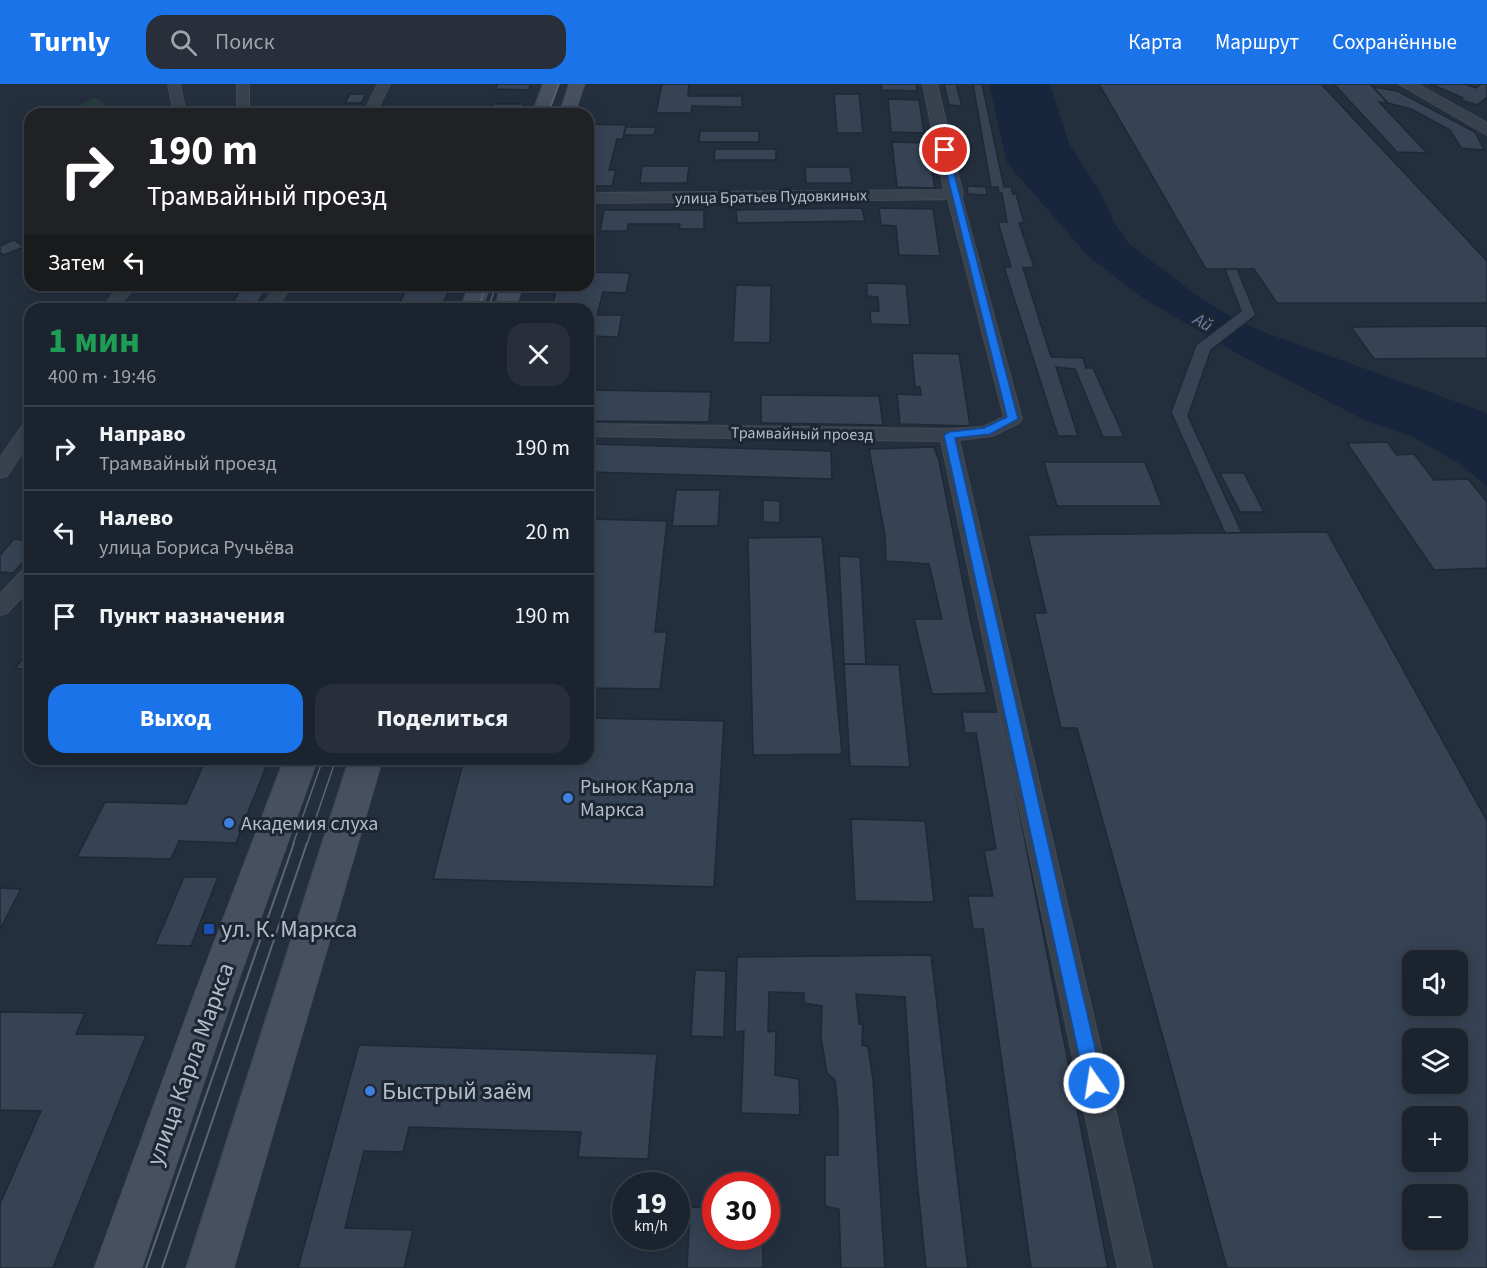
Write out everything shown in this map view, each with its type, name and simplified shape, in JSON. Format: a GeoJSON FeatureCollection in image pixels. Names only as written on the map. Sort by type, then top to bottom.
{"type":"FeatureCollection","features":[{"type":"Feature","properties":{"kind":"main road"},"geometry":{"type":"LineString","coordinates":[[542,108],[551,84]]}},
{"type":"Feature","properties":{"kind":"main road"},"geometry":{"type":"LineString","coordinates":[[569,108],[577,84]]}},
{"type":"Feature","properties":{"kind":"main road","name":"улица Карла Маркса"},"geometry":{"type":"LineString","coordinates":[[118,1268],[213,997],[300,765]]}},
{"type":"Feature","properties":{"kind":"main road"},"geometry":{"type":"LineString","coordinates":[[210,1268],[364,765]]}},
{"type":"Feature","properties":{"kind":"street"},"geometry":{"type":"LineString","coordinates":[[174,84],[179,108]]}},
{"type":"Feature","properties":{"kind":"street"},"geometry":{"type":"LineString","coordinates":[[243,84],[243,108]]}},
{"type":"Feature","properties":{"kind":"street"},"geometry":{"type":"LineString","coordinates":[[372,108],[384,84]]}},
{"type":"Feature","properties":{"kind":"street"},"geometry":{"type":"LineString","coordinates":[[930,84],[954,195]]}},
{"type":"Feature","properties":{"kind":"street"},"geometry":{"type":"LineString","coordinates":[[1406,84],[1465,115],[1487,130]]}},
{"type":"Feature","properties":{"kind":"street","name":"улица Братьев Пудовкиных"},"geometry":{"type":"LineString","coordinates":[[594,198],[954,195]]}},
{"type":"Feature","properties":{"kind":"street","name":"Трамвайный проезд"},"geometry":{"type":"LineString","coordinates":[[594,430],[949,435],[986,432],[1013,419],[954,195]]}},
{"type":"Feature","properties":{"kind":"street"},"geometry":{"type":"LineString","coordinates":[[114,303],[123,291]]}},
{"type":"Feature","properties":{"kind":"street"},"geometry":{"type":"LineString","coordinates":[[949,435],[1135,1268]]}},
{"type":"Feature","properties":{"kind":"street"},"geometry":{"type":"LineString","coordinates":[[0,472],[24,436]]}},
{"type":"Feature","properties":{"kind":"street"},"geometry":{"type":"LineString","coordinates":[[0,607],[24,581]]}},
{"type":"Feature","properties":{"kind":"green space"},"geometry":{"type":"Polygon","coordinates":[[[94,98],[104,103],[102,108],[75,108],[94,98]]]}},
{"type":"Feature","properties":{"kind":"water","name":"Ай"},"geometry":{"type":"Polygon","coordinates":[[[989,84],[1050,84],[1069,144],[1099,190],[1115,224],[1129,244],[1199,297],[1235,319],[1264,332],[1487,413],[1487,486],[1460,464],[1411,436],[1364,420],[1238,354],[1143,298],[1088,256],[1007,163],[989,84]]]}},
{"type":"Feature","properties":{"kind":"building"},"geometry":{"type":"Polygon","coordinates":[[[498,84],[531,84],[528,90],[496,89],[498,84]]]}},
{"type":"Feature","properties":{"kind":"building"},"geometry":{"type":"Polygon","coordinates":[[[662,84],[689,84],[688,96],[742,96],[742,107],[692,106],[691,113],[656,113],[662,84]]]}},
{"type":"Feature","properties":{"kind":"building"},"geometry":{"type":"Polygon","coordinates":[[[881,84],[916,84],[917,91],[882,90],[881,84]]]}},
{"type":"Feature","properties":{"kind":"building"},"geometry":{"type":"Polygon","coordinates":[[[944,84],[956,84],[962,106],[949,105],[944,84]]]}},
{"type":"Feature","properties":{"kind":"building"},"geometry":{"type":"Polygon","coordinates":[[[973,84],[982,84],[1004,187],[1011,187],[1013,194],[1016,194],[1024,223],[1019,223],[1034,267],[1023,268],[1051,357],[1083,358],[1086,368],[1093,368],[1124,437],[1103,437],[1075,369],[1056,367],[1078,436],[1058,436],[1004,267],[1011,267],[998,222],[1007,222],[1002,193],[999,193],[998,187],[991,187],[973,84]]]}},
{"type":"Feature","properties":{"kind":"building"},"geometry":{"type":"Polygon","coordinates":[[[1099,84],[1321,84],[1487,261],[1487,303],[1277,303],[1254,269],[1206,269],[1099,84]]]}},
{"type":"Feature","properties":{"kind":"building"},"geometry":{"type":"Polygon","coordinates":[[[1334,84],[1370,84],[1388,103],[1379,102],[1427,153],[1397,152],[1334,84]]]}},
{"type":"Feature","properties":{"kind":"building"},"geometry":{"type":"Polygon","coordinates":[[[1431,84],[1464,84],[1476,88],[1481,84],[1487,84],[1487,97],[1477,105],[1461,100],[1463,98],[1431,84]]]}},
{"type":"Feature","properties":{"kind":"building"},"geometry":{"type":"Polygon","coordinates":[[[1373,87],[1397,91],[1475,132],[1484,150],[1461,148],[1450,130],[1411,109],[1388,103],[1373,87]]]}},
{"type":"Feature","properties":{"kind":"building"},"geometry":{"type":"Polygon","coordinates":[[[350,94],[366,94],[361,103],[345,103],[350,94]]]}},
{"type":"Feature","properties":{"kind":"building"},"geometry":{"type":"Polygon","coordinates":[[[834,94],[859,94],[863,133],[837,133],[834,94]]]}},
{"type":"Feature","properties":{"kind":"building"},"geometry":{"type":"Polygon","coordinates":[[[888,99],[919,100],[924,133],[891,132],[888,99]]]}},
{"type":"Feature","properties":{"kind":"building"},"geometry":{"type":"Polygon","coordinates":[[[493,104],[524,104],[522,108],[491,108],[493,104]]]}},
{"type":"Feature","properties":{"kind":"building"},"geometry":{"type":"Polygon","coordinates":[[[594,124],[626,125],[623,139],[617,139],[609,170],[616,170],[612,186],[594,186],[594,124]]]}},
{"type":"Feature","properties":{"kind":"building"},"geometry":{"type":"Polygon","coordinates":[[[626,127],[656,127],[654,135],[624,135],[626,127]]]}},
{"type":"Feature","properties":{"kind":"building"},"geometry":{"type":"Polygon","coordinates":[[[700,131],[759,131],[759,142],[699,142],[700,131]]]}},
{"type":"Feature","properties":{"kind":"building"},"geometry":{"type":"Polygon","coordinates":[[[892,142],[927,143],[935,188],[897,187],[892,142]]]}},
{"type":"Feature","properties":{"kind":"building"},"geometry":{"type":"Polygon","coordinates":[[[715,149],[776,149],[776,160],[714,160],[715,149]]]}},
{"type":"Feature","properties":{"kind":"building"},"geometry":{"type":"Polygon","coordinates":[[[642,166],[689,166],[687,183],[640,183],[642,166]]]}},
{"type":"Feature","properties":{"kind":"building"},"geometry":{"type":"Polygon","coordinates":[[[805,167],[850,167],[852,183],[806,183],[805,167]]]}},
{"type":"Feature","properties":{"kind":"building"},"geometry":{"type":"Polygon","coordinates":[[[967,186],[986,187],[987,195],[968,194],[967,186]]]}},
{"type":"Feature","properties":{"kind":"building"},"geometry":{"type":"Polygon","coordinates":[[[862,208],[865,221],[737,223],[736,210],[862,208]]]}},
{"type":"Feature","properties":{"kind":"building"},"geometry":{"type":"Polygon","coordinates":[[[879,208],[933,209],[940,256],[899,255],[896,226],[881,225],[879,208]]]}},
{"type":"Feature","properties":{"kind":"building"},"geometry":{"type":"Polygon","coordinates":[[[604,210],[704,210],[704,229],[679,229],[680,224],[628,224],[627,231],[600,231],[604,210]]]}},
{"type":"Feature","properties":{"kind":"building"},"geometry":{"type":"Polygon","coordinates":[[[14,240],[24,247],[4,255],[0,253],[0,246],[14,240]]]}},
{"type":"Feature","properties":{"kind":"building"},"geometry":{"type":"Polygon","coordinates":[[[1225,269],[1237,269],[1256,315],[1211,350],[1188,416],[1242,533],[1225,533],[1171,412],[1196,345],[1241,311],[1225,269]]]}},
{"type":"Feature","properties":{"kind":"building"},"geometry":{"type":"Polygon","coordinates":[[[594,272],[630,273],[626,293],[603,292],[597,315],[622,315],[618,337],[594,336],[594,303],[553,303],[556,291],[594,291],[594,272]]]}},
{"type":"Feature","properties":{"kind":"building"},"geometry":{"type":"Polygon","coordinates":[[[867,283],[906,284],[910,325],[871,324],[870,311],[879,311],[878,297],[867,296],[867,283]]]}},
{"type":"Feature","properties":{"kind":"building"},"geometry":{"type":"Polygon","coordinates":[[[736,285],[771,286],[770,343],[733,342],[736,285]]]}},
{"type":"Feature","properties":{"kind":"building"},"geometry":{"type":"Polygon","coordinates":[[[240,291],[265,291],[258,302],[233,301],[240,291]]]}},
{"type":"Feature","properties":{"kind":"building"},"geometry":{"type":"Polygon","coordinates":[[[405,291],[448,291],[444,303],[400,303],[405,291]]]}},
{"type":"Feature","properties":{"kind":"building"},"geometry":{"type":"Polygon","coordinates":[[[1487,326],[1487,358],[1374,359],[1351,327],[1487,326]]]}},
{"type":"Feature","properties":{"kind":"building"},"geometry":{"type":"Polygon","coordinates":[[[912,353],[959,354],[970,426],[900,424],[897,394],[921,395],[920,387],[915,387],[912,353]]]}},
{"type":"Feature","properties":{"kind":"building"},"geometry":{"type":"Polygon","coordinates":[[[594,390],[711,392],[709,422],[594,421],[594,390]]]}},
{"type":"Feature","properties":{"kind":"building"},"geometry":{"type":"Polygon","coordinates":[[[761,395],[879,396],[883,425],[761,423],[761,395]]]}},
{"type":"Feature","properties":{"kind":"building"},"geometry":{"type":"Polygon","coordinates":[[[1387,442],[1397,455],[1414,454],[1434,480],[1468,479],[1487,502],[1487,568],[1434,570],[1347,443],[1387,442]]]}},
{"type":"Feature","properties":{"kind":"building"},"geometry":{"type":"Polygon","coordinates":[[[594,444],[831,451],[832,479],[594,472],[594,444]]]}},
{"type":"Feature","properties":{"kind":"building"},"geometry":{"type":"Polygon","coordinates":[[[934,447],[939,461],[987,693],[932,694],[914,619],[942,619],[929,564],[886,561],[885,535],[869,449],[934,447]]]}},
{"type":"Feature","properties":{"kind":"building"},"geometry":{"type":"Polygon","coordinates":[[[1044,462],[1145,462],[1162,506],[1057,506],[1044,462]]]}},
{"type":"Feature","properties":{"kind":"building"},"geometry":{"type":"Polygon","coordinates":[[[1220,473],[1244,473],[1264,512],[1240,512],[1220,473]]]}},
{"type":"Feature","properties":{"kind":"building"},"geometry":{"type":"Polygon","coordinates":[[[676,490],[720,490],[718,526],[672,526],[676,490]]]}},
{"type":"Feature","properties":{"kind":"building"},"geometry":{"type":"Polygon","coordinates":[[[763,500],[780,501],[780,523],[763,522],[763,500]]]}},
{"type":"Feature","properties":{"kind":"building"},"geometry":{"type":"Polygon","coordinates":[[[594,519],[667,521],[655,632],[667,632],[660,689],[594,688],[594,519]]]}},
{"type":"Feature","properties":{"kind":"building"},"geometry":{"type":"Polygon","coordinates":[[[1327,532],[1487,821],[1487,1268],[1227,1268],[1077,728],[1061,728],[1034,613],[1046,613],[1028,535],[1327,532]]]}},
{"type":"Feature","properties":{"kind":"building"},"geometry":{"type":"Polygon","coordinates":[[[822,537],[842,754],[753,755],[748,538],[822,537]]]}},
{"type":"Feature","properties":{"kind":"building"},"geometry":{"type":"Polygon","coordinates":[[[14,539],[24,540],[24,561],[13,573],[0,572],[0,555],[14,539]]]}},
{"type":"Feature","properties":{"kind":"building"},"geometry":{"type":"Polygon","coordinates":[[[839,556],[860,557],[866,664],[844,664],[839,556]]]}},
{"type":"Feature","properties":{"kind":"building"},"geometry":{"type":"Polygon","coordinates":[[[24,658],[24,669],[15,668],[24,658]]]}},
{"type":"Feature","properties":{"kind":"building"},"geometry":{"type":"Polygon","coordinates":[[[844,664],[899,665],[910,767],[850,766],[844,664]]]}},
{"type":"Feature","properties":{"kind":"building"},"geometry":{"type":"Polygon","coordinates":[[[962,712],[1000,712],[1108,1268],[1031,1268],[983,929],[973,929],[968,896],[993,896],[984,851],[996,849],[976,733],[965,733],[962,712]]]}},
{"type":"Feature","properties":{"kind":"building"},"geometry":{"type":"Polygon","coordinates":[[[594,718],[724,721],[714,887],[433,879],[462,765],[594,765],[594,718]]]}},
{"type":"Feature","properties":{"kind":"building"},"geometry":{"type":"Polygon","coordinates":[[[203,765],[267,765],[236,843],[179,841],[171,859],[77,857],[105,802],[186,804],[203,765]]]}},
{"type":"Feature","properties":{"kind":"building"},"geometry":{"type":"Polygon","coordinates":[[[851,819],[925,821],[934,902],[855,901],[851,819]]]}},
{"type":"Feature","properties":{"kind":"building"},"geometry":{"type":"Polygon","coordinates":[[[184,877],[218,877],[191,946],[155,945],[184,877]]]}},
{"type":"Feature","properties":{"kind":"building"},"geometry":{"type":"Polygon","coordinates":[[[0,888],[21,889],[0,929],[0,888]]]}},
{"type":"Feature","properties":{"kind":"building"},"geometry":{"type":"Polygon","coordinates":[[[931,955],[968,1268],[926,1268],[916,1169],[905,997],[856,994],[859,1024],[863,1025],[862,1045],[868,1047],[873,1080],[885,1268],[841,1268],[839,1209],[825,1206],[825,1155],[838,1155],[838,1110],[835,1080],[827,1073],[821,1037],[822,1006],[804,1003],[804,993],[769,992],[768,1032],[776,1031],[775,1075],[799,1079],[800,1115],[741,1113],[744,1031],[735,1032],[737,957],[931,955]]]}},
{"type":"Feature","properties":{"kind":"building"},"geometry":{"type":"Polygon","coordinates":[[[695,970],[726,971],[724,1037],[691,1036],[695,970]]]}},
{"type":"Feature","properties":{"kind":"building"},"geometry":{"type":"Polygon","coordinates":[[[0,1012],[85,1013],[76,1034],[146,1035],[53,1268],[0,1268],[0,1204],[41,1111],[0,1110],[0,1012]]]}},
{"type":"Feature","properties":{"kind":"building"},"geometry":{"type":"Polygon","coordinates":[[[359,1045],[657,1054],[648,1159],[578,1157],[581,1132],[409,1127],[403,1152],[364,1151],[345,1228],[413,1230],[404,1268],[298,1268],[359,1045]]]}},
{"type":"Feature","properties":{"kind":"building"},"geometry":{"type":"Polygon","coordinates":[[[690,1207],[702,1207],[702,1250],[763,1250],[763,1268],[687,1268],[688,1250],[690,1250],[690,1207]]]}},
{"type":"Feature","properties":{"kind":"tram line"},"geometry":{"type":"LineString","coordinates":[[550,108],[559,84]]}},
{"type":"Feature","properties":{"kind":"tram line"},"geometry":{"type":"LineString","coordinates":[[480,303],[484,291]]}},
{"type":"Feature","properties":{"kind":"tram line"},"geometry":{"type":"LineString","coordinates":[[490,303],[494,291]]}},
{"type":"Feature","properties":{"kind":"tram line"},"geometry":{"type":"LineString","coordinates":[[293,844],[321,765]]}},
{"type":"Feature","properties":{"kind":"tram line"},"geometry":{"type":"LineString","coordinates":[[307,844],[334,765]]}},
{"type":"Feature","properties":{"kind":"tram line"},"geometry":{"type":"LineString","coordinates":[[146,1268],[294,843]]}},
{"type":"Feature","properties":{"kind":"tram line"},"geometry":{"type":"LineString","coordinates":[[162,1268],[307,843]]}},
{"type":"Feature","properties":{"kind":"place","name":"Рынок Карла Маркса"},"geometry":{"type":"Point","coordinates":[568,798]}},
{"type":"Feature","properties":{"kind":"place","name":"Академия слуха"},"geometry":{"type":"Point","coordinates":[229,823]}},
{"type":"Feature","properties":{"kind":"place","name":"ул. К. Маркса"},"geometry":{"type":"Point","coordinates":[209,929]}},
{"type":"Feature","properties":{"kind":"place","name":"Быстрый заём"},"geometry":{"type":"Point","coordinates":[370,1091]}},
{"type":"Feature","properties":{"kind":"route"},"geometry":{"type":"LineString","coordinates":[[945,150],[954,195],[1013,419],[986,432],[949,435],[1094,1083]]}}]}
